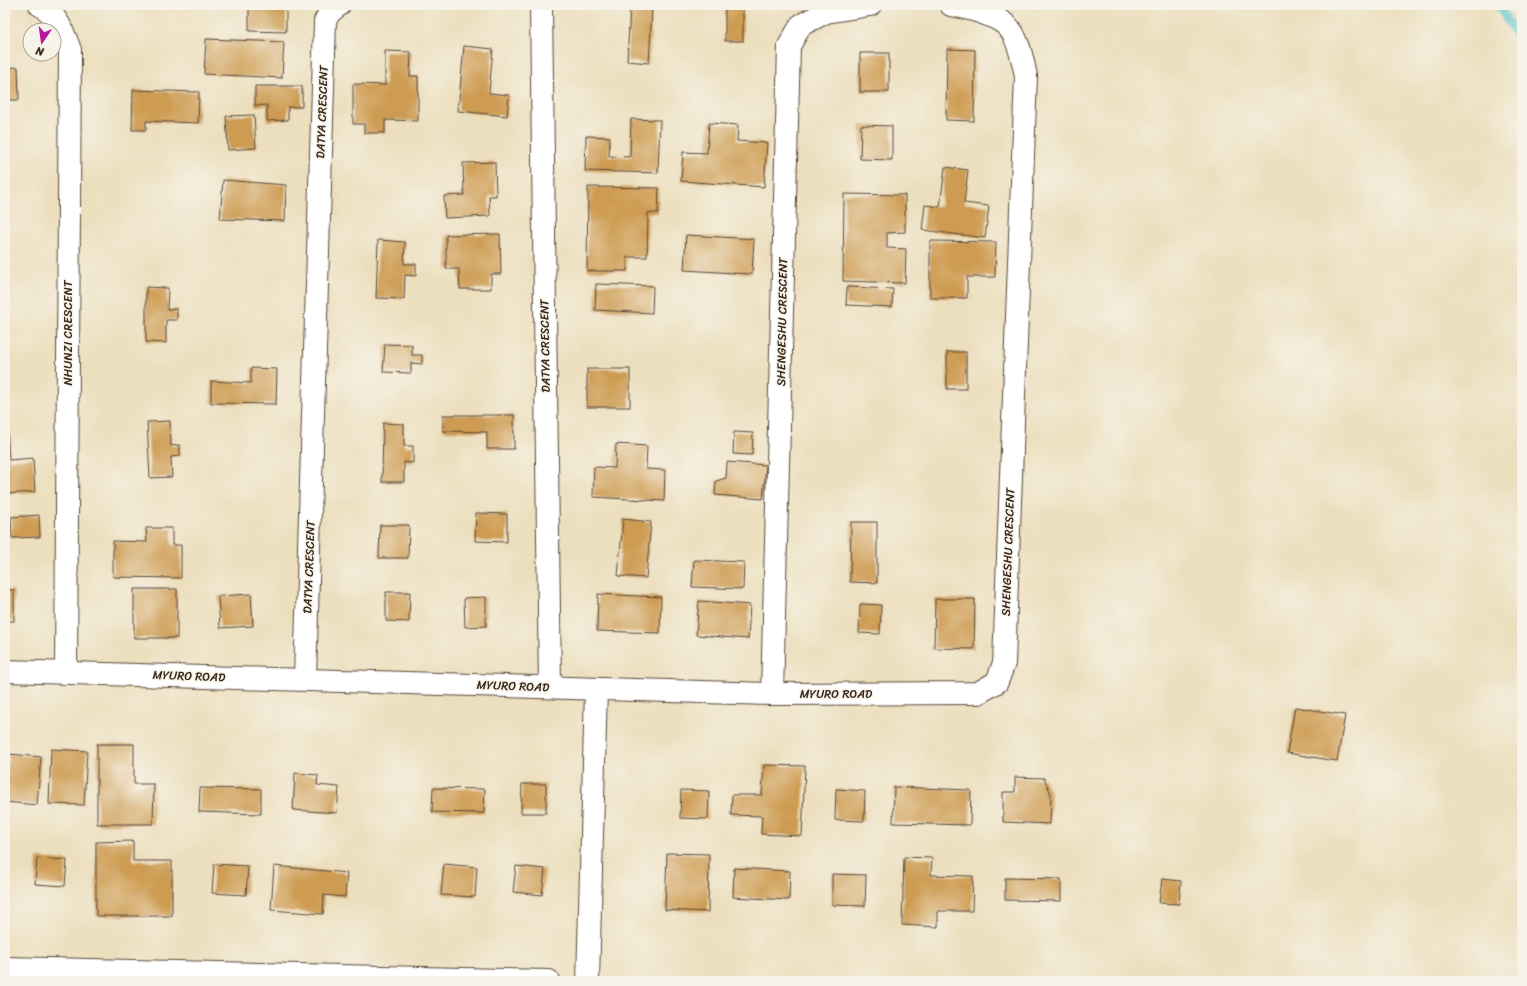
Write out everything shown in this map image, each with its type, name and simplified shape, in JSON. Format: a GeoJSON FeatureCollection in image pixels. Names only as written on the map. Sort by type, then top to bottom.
{"type":"FeatureCollection","features":[{"type":"Feature","properties":{"kind":"street","name":"NHUNZI CRESCENT"},"geometry":{"type":"LineString","coordinates":[[40,5],[49,10],[63,31],[70,50],[66,673]]}},
{"type":"Feature","properties":{"kind":"street","name":"DATYA CRESCENT"},"geometry":{"type":"LineString","coordinates":[[305,679],[325,21],[330,12],[339,5]]}},
{"type":"Feature","properties":{"kind":"street","name":"DATYA CRESCENT"},"geometry":{"type":"LineString","coordinates":[[541,5],[550,687]]}},
{"type":"Feature","properties":{"kind":"street","name":"SHENGESHU CRESCENT"},"geometry":{"type":"LineString","coordinates":[[772,694],[789,46],[801,25],[826,12],[870,5]]}},
{"type":"Feature","properties":{"kind":"street","name":"SHENGESHU CRESCENT"},"geometry":{"type":"LineString","coordinates":[[951,5],[971,8],[1006,25],[1021,51],[1026,76],[1004,663]]}},
{"type":"Feature","properties":{"kind":"street","name":"MYURO ROAD"},"geometry":{"type":"LineString","coordinates":[[5,671],[772,694],[978,693],[998,682],[1004,663]]}},
{"type":"Feature","properties":{"kind":"street"},"geometry":{"type":"LineString","coordinates":[[588,981],[596,688]]}},
{"type":"Feature","properties":{"kind":"street"},"geometry":{"type":"LineString","coordinates":[[5,968],[36,974],[549,981]]}},
{"type":"Feature","properties":{"kind":"building"},"geometry":{"type":"Polygon","coordinates":[[[249,5],[286,5],[286,32],[249,31],[249,5]]]}},
{"type":"Feature","properties":{"kind":"building"},"geometry":{"type":"Polygon","coordinates":[[[725,6],[743,6],[743,41],[725,41],[725,6]]]}},
{"type":"Feature","properties":{"kind":"building"},"geometry":{"type":"Polygon","coordinates":[[[630,7],[652,9],[649,63],[627,61],[630,7]]]}},
{"type":"Feature","properties":{"kind":"building"},"geometry":{"type":"Polygon","coordinates":[[[206,39],[284,42],[282,78],[204,74],[206,39]]]}},
{"type":"Feature","properties":{"kind":"building"},"geometry":{"type":"Polygon","coordinates":[[[464,46],[493,49],[489,93],[509,95],[507,116],[458,111],[464,46]]]}},
{"type":"Feature","properties":{"kind":"building"},"geometry":{"type":"Polygon","coordinates":[[[947,49],[975,50],[974,121],[946,120],[947,49]]]}},
{"type":"Feature","properties":{"kind":"building"},"geometry":{"type":"Polygon","coordinates":[[[385,51],[411,52],[410,76],[418,76],[418,121],[385,120],[385,133],[364,133],[364,124],[353,124],[353,84],[385,85],[385,51]]]}},
{"type":"Feature","properties":{"kind":"building"},"geometry":{"type":"Polygon","coordinates":[[[860,53],[889,53],[889,92],[860,92],[860,53]]]}},
{"type":"Feature","properties":{"kind":"building"},"geometry":{"type":"Polygon","coordinates":[[[18,67],[19,100],[5,100],[5,68],[18,67]]]}},
{"type":"Feature","properties":{"kind":"building"},"geometry":{"type":"Polygon","coordinates":[[[255,86],[302,86],[302,107],[288,107],[288,120],[267,121],[267,105],[255,106],[255,86]]]}},
{"type":"Feature","properties":{"kind":"building"},"geometry":{"type":"Polygon","coordinates":[[[133,90],[199,92],[198,123],[146,121],[146,130],[132,130],[133,90]]]}},
{"type":"Feature","properties":{"kind":"building"},"geometry":{"type":"Polygon","coordinates":[[[254,115],[256,148],[228,150],[226,116],[254,115]]]}},
{"type":"Feature","properties":{"kind":"building"},"geometry":{"type":"Polygon","coordinates":[[[631,119],[660,120],[658,173],[585,171],[586,136],[610,137],[609,156],[630,157],[631,119]]]}},
{"type":"Feature","properties":{"kind":"building"},"geometry":{"type":"Polygon","coordinates":[[[709,123],[738,125],[737,141],[767,143],[764,187],[681,181],[683,152],[707,153],[709,123]]]}},
{"type":"Feature","properties":{"kind":"building"},"geometry":{"type":"Polygon","coordinates":[[[861,125],[892,126],[892,160],[860,159],[861,125]]]}},
{"type":"Feature","properties":{"kind":"building"},"geometry":{"type":"Polygon","coordinates":[[[495,162],[496,196],[489,196],[490,216],[445,218],[444,196],[464,195],[463,163],[495,162]]]}},
{"type":"Feature","properties":{"kind":"building"},"geometry":{"type":"Polygon","coordinates":[[[945,167],[968,170],[964,203],[989,206],[985,238],[922,230],[925,205],[940,207],[945,167]]]}},
{"type":"Feature","properties":{"kind":"building"},"geometry":{"type":"Polygon","coordinates":[[[223,180],[286,185],[285,221],[220,219],[223,180]]]}},
{"type":"Feature","properties":{"kind":"building"},"geometry":{"type":"Polygon","coordinates":[[[588,187],[659,188],[658,213],[648,213],[647,257],[627,257],[627,271],[587,271],[588,187]]]}},
{"type":"Feature","properties":{"kind":"building"},"geometry":{"type":"Polygon","coordinates":[[[844,194],[905,195],[905,232],[887,233],[887,248],[906,249],[905,283],[843,281],[844,194]]]}},
{"type":"Feature","properties":{"kind":"building"},"geometry":{"type":"Polygon","coordinates":[[[500,234],[501,274],[491,274],[491,289],[460,289],[459,269],[446,269],[446,235],[500,234]]]}},
{"type":"Feature","properties":{"kind":"building"},"geometry":{"type":"Polygon","coordinates":[[[686,235],[754,239],[752,274],[684,270],[686,235]]]}},
{"type":"Feature","properties":{"kind":"building"},"geometry":{"type":"Polygon","coordinates":[[[378,240],[405,242],[404,264],[416,264],[416,276],[405,275],[404,299],[376,298],[378,240]]]}},
{"type":"Feature","properties":{"kind":"building"},"geometry":{"type":"Polygon","coordinates":[[[930,241],[996,242],[995,277],[967,277],[967,298],[930,298],[930,241]]]}},
{"type":"Feature","properties":{"kind":"building"},"geometry":{"type":"Polygon","coordinates":[[[596,284],[653,286],[652,313],[595,310],[596,284]]]}},
{"type":"Feature","properties":{"kind":"building"},"geometry":{"type":"Polygon","coordinates":[[[146,287],[168,288],[167,310],[177,309],[177,320],[166,320],[166,343],[146,342],[146,287]]]}},
{"type":"Feature","properties":{"kind":"building"},"geometry":{"type":"Polygon","coordinates":[[[847,287],[893,289],[892,307],[846,305],[847,287]]]}},
{"type":"Feature","properties":{"kind":"building"},"geometry":{"type":"Polygon","coordinates":[[[385,344],[412,345],[412,355],[422,355],[422,364],[411,363],[411,373],[383,372],[385,344]]]}},
{"type":"Feature","properties":{"kind":"building"},"geometry":{"type":"Polygon","coordinates":[[[947,352],[966,352],[966,389],[947,389],[947,352]]]}},
{"type":"Feature","properties":{"kind":"building"},"geometry":{"type":"Polygon","coordinates":[[[251,368],[277,369],[276,404],[211,403],[211,381],[251,383],[251,368]]]}},
{"type":"Feature","properties":{"kind":"building"},"geometry":{"type":"Polygon","coordinates":[[[587,369],[630,369],[630,407],[587,407],[587,369]]]}},
{"type":"Feature","properties":{"kind":"building"},"geometry":{"type":"Polygon","coordinates":[[[443,415],[514,415],[514,449],[487,449],[487,432],[443,431],[443,415]]]}},
{"type":"Feature","properties":{"kind":"building"},"geometry":{"type":"Polygon","coordinates":[[[7,421],[9,460],[33,458],[35,492],[5,494],[5,422],[7,421]]]}},
{"type":"Feature","properties":{"kind":"building"},"geometry":{"type":"Polygon","coordinates":[[[170,421],[171,446],[180,445],[180,456],[171,457],[172,477],[150,478],[147,422],[170,421]]]}},
{"type":"Feature","properties":{"kind":"building"},"geometry":{"type":"Polygon","coordinates":[[[383,423],[404,424],[404,446],[413,446],[413,463],[404,462],[404,482],[382,482],[383,423]]]}},
{"type":"Feature","properties":{"kind":"building"},"geometry":{"type":"Polygon","coordinates":[[[734,432],[753,433],[752,455],[733,454],[734,432]]]}},
{"type":"Feature","properties":{"kind":"building"},"geometry":{"type":"Polygon","coordinates":[[[616,444],[647,446],[646,469],[665,470],[664,501],[593,497],[594,467],[615,468],[616,444]]]}},
{"type":"Feature","properties":{"kind":"building"},"geometry":{"type":"Polygon","coordinates":[[[727,462],[766,465],[763,499],[715,495],[716,481],[726,478],[727,462]]]}},
{"type":"Feature","properties":{"kind":"building"},"geometry":{"type":"Polygon","coordinates":[[[476,513],[507,514],[507,542],[475,541],[476,513]]]}},
{"type":"Feature","properties":{"kind":"building"},"geometry":{"type":"Polygon","coordinates":[[[39,515],[40,537],[12,538],[11,517],[39,515]]]}},
{"type":"Feature","properties":{"kind":"building"},"geometry":{"type":"Polygon","coordinates":[[[623,519],[651,522],[646,578],[618,576],[623,519]]]}},
{"type":"Feature","properties":{"kind":"building"},"geometry":{"type":"Polygon","coordinates":[[[851,522],[877,522],[877,583],[850,582],[851,522]]]}},
{"type":"Feature","properties":{"kind":"building"},"geometry":{"type":"Polygon","coordinates":[[[380,525],[409,525],[408,558],[379,558],[380,525]]]}},
{"type":"Feature","properties":{"kind":"building"},"geometry":{"type":"Polygon","coordinates":[[[146,528],[172,528],[172,545],[181,545],[181,578],[113,577],[113,541],[147,542],[146,528]]]}},
{"type":"Feature","properties":{"kind":"building"},"geometry":{"type":"Polygon","coordinates":[[[694,560],[744,562],[743,589],[692,587],[694,560]]]}},
{"type":"Feature","properties":{"kind":"building"},"geometry":{"type":"Polygon","coordinates":[[[134,589],[177,589],[177,638],[134,638],[134,589]]]}},
{"type":"Feature","properties":{"kind":"building"},"geometry":{"type":"Polygon","coordinates":[[[5,590],[14,590],[14,621],[5,621],[5,590]]]}},
{"type":"Feature","properties":{"kind":"building"},"geometry":{"type":"Polygon","coordinates":[[[386,592],[410,592],[409,622],[386,621],[386,592]]]}},
{"type":"Feature","properties":{"kind":"building"},"geometry":{"type":"Polygon","coordinates":[[[251,594],[253,626],[220,628],[218,596],[251,594]]]}},
{"type":"Feature","properties":{"kind":"building"},"geometry":{"type":"Polygon","coordinates":[[[598,594],[661,597],[660,633],[597,631],[598,594]]]}},
{"type":"Feature","properties":{"kind":"building"},"geometry":{"type":"Polygon","coordinates":[[[486,597],[486,626],[465,627],[464,598],[486,597]]]}},
{"type":"Feature","properties":{"kind":"building"},"geometry":{"type":"Polygon","coordinates":[[[935,599],[975,599],[974,649],[934,648],[935,599]]]}},
{"type":"Feature","properties":{"kind":"building"},"geometry":{"type":"Polygon","coordinates":[[[699,601],[750,605],[748,639],[696,635],[699,601]]]}},
{"type":"Feature","properties":{"kind":"building"},"geometry":{"type":"Polygon","coordinates":[[[860,604],[881,605],[880,634],[859,633],[860,604]]]}},
{"type":"Feature","properties":{"kind":"building"},"geometry":{"type":"Polygon","coordinates":[[[1295,707],[1345,715],[1337,761],[1287,753],[1295,707]]]}},
{"type":"Feature","properties":{"kind":"building"},"geometry":{"type":"Polygon","coordinates":[[[97,744],[134,744],[134,784],[154,784],[153,824],[97,824],[97,744]]]}},
{"type":"Feature","properties":{"kind":"building"},"geometry":{"type":"Polygon","coordinates":[[[51,749],[87,751],[84,805],[49,804],[51,749]]]}},
{"type":"Feature","properties":{"kind":"building"},"geometry":{"type":"Polygon","coordinates":[[[9,754],[41,757],[37,805],[5,802],[9,754]]]}},
{"type":"Feature","properties":{"kind":"building"},"geometry":{"type":"Polygon","coordinates":[[[764,765],[805,766],[802,836],[761,834],[762,816],[731,815],[732,795],[762,795],[764,765]]]}},
{"type":"Feature","properties":{"kind":"building"},"geometry":{"type":"Polygon","coordinates":[[[295,773],[318,775],[317,785],[339,787],[337,813],[293,810],[295,773]]]}},
{"type":"Feature","properties":{"kind":"building"},"geometry":{"type":"Polygon","coordinates":[[[1015,777],[1044,778],[1051,794],[1050,824],[1003,822],[1003,792],[1015,792],[1015,777]]]}},
{"type":"Feature","properties":{"kind":"building"},"geometry":{"type":"Polygon","coordinates":[[[522,784],[546,784],[546,813],[521,813],[522,784]]]}},
{"type":"Feature","properties":{"kind":"building"},"geometry":{"type":"Polygon","coordinates":[[[894,787],[971,790],[970,825],[893,823],[894,787]]]}},
{"type":"Feature","properties":{"kind":"building"},"geometry":{"type":"Polygon","coordinates":[[[200,788],[261,789],[261,814],[199,812],[200,788]]]}},
{"type":"Feature","properties":{"kind":"building"},"geometry":{"type":"Polygon","coordinates":[[[433,788],[485,789],[484,813],[432,812],[433,788]]]}},
{"type":"Feature","properties":{"kind":"building"},"geometry":{"type":"Polygon","coordinates":[[[836,789],[865,791],[864,821],[835,820],[836,789]]]}},
{"type":"Feature","properties":{"kind":"building"},"geometry":{"type":"Polygon","coordinates":[[[681,790],[709,791],[708,819],[680,818],[681,790]]]}},
{"type":"Feature","properties":{"kind":"building"},"geometry":{"type":"Polygon","coordinates":[[[133,841],[133,861],[172,861],[172,916],[96,916],[96,842],[133,841]]]}},
{"type":"Feature","properties":{"kind":"building"},"geometry":{"type":"Polygon","coordinates":[[[667,853],[709,854],[708,912],[665,910],[667,853]]]}},
{"type":"Feature","properties":{"kind":"building"},"geometry":{"type":"Polygon","coordinates":[[[904,857],[932,858],[931,875],[973,876],[972,911],[938,911],[938,927],[902,925],[904,857]]]}},
{"type":"Feature","properties":{"kind":"building"},"geometry":{"type":"Polygon","coordinates":[[[37,858],[67,860],[65,886],[35,884],[37,858]]]}},
{"type":"Feature","properties":{"kind":"building"},"geometry":{"type":"Polygon","coordinates":[[[214,864],[248,866],[246,895],[212,893],[214,864]]]}},
{"type":"Feature","properties":{"kind":"building"},"geometry":{"type":"Polygon","coordinates":[[[444,864],[477,867],[475,897],[441,895],[444,864]]]}},
{"type":"Feature","properties":{"kind":"building"},"geometry":{"type":"Polygon","coordinates":[[[274,866],[347,873],[345,897],[324,895],[323,914],[271,910],[274,866]]]}},
{"type":"Feature","properties":{"kind":"building"},"geometry":{"type":"Polygon","coordinates":[[[516,866],[545,869],[542,895],[513,892],[516,866]]]}},
{"type":"Feature","properties":{"kind":"building"},"geometry":{"type":"Polygon","coordinates":[[[734,868],[790,871],[789,900],[733,897],[734,868]]]}},
{"type":"Feature","properties":{"kind":"building"},"geometry":{"type":"Polygon","coordinates":[[[832,874],[866,875],[865,906],[832,905],[832,874]]]}},
{"type":"Feature","properties":{"kind":"building"},"geometry":{"type":"Polygon","coordinates":[[[1005,878],[1061,879],[1061,901],[1005,900],[1005,878]]]}},
{"type":"Feature","properties":{"kind":"building"},"geometry":{"type":"Polygon","coordinates":[[[1162,879],[1181,881],[1179,904],[1159,903],[1162,879]]]}},
{"type":"Feature","properties":{"kind":"waterway"},"geometry":{"type":"LineString","coordinates":[[1498,5],[1522,44]]}}]}
